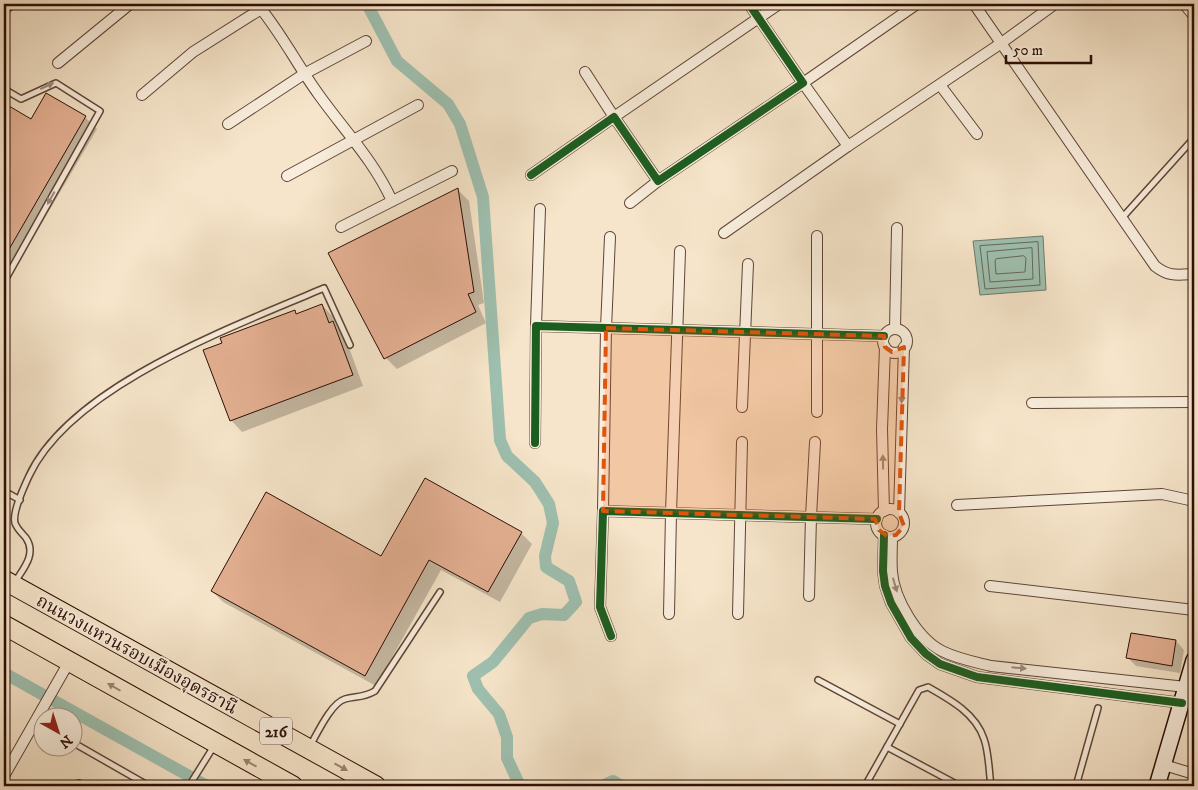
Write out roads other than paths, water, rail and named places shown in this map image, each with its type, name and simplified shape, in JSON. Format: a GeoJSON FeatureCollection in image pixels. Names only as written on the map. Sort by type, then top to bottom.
{"type":"FeatureCollection","features":[{"type":"Feature","properties":{"kind":"highway","name":"ถนนวงแหวนรอบเมืองอุดรธานี"},"geometry":{"type":"LineString","coordinates":[[9,582],[376,786]]}},
{"type":"Feature","properties":{"kind":"highway","name":"216"},"geometry":{"type":"LineString","coordinates":[[4,625],[69,662],[211,751],[293,786]]}},
{"type":"Feature","properties":{"kind":"street"},"geometry":{"type":"LineString","coordinates":[[4,9],[10,4]]}},
{"type":"Feature","properties":{"kind":"street"},"geometry":{"type":"LineString","coordinates":[[58,64],[130,4]]}},
{"type":"Feature","properties":{"kind":"street"},"geometry":{"type":"LineString","coordinates":[[749,4],[848,146]]}},
{"type":"Feature","properties":{"kind":"street"},"geometry":{"type":"LineString","coordinates":[[531,175],[779,4]]}},
{"type":"Feature","properties":{"kind":"street"},"geometry":{"type":"LineString","coordinates":[[630,203],[658,181],[917,4]]}},
{"type":"Feature","properties":{"kind":"street"},"geometry":{"type":"LineString","coordinates":[[974,4],[1155,266],[1164,273],[1171,275],[1194,274]]}},
{"type":"Feature","properties":{"kind":"street"},"geometry":{"type":"LineString","coordinates":[[724,233],[848,146],[1000,44],[1055,4]]}},
{"type":"Feature","properties":{"kind":"street"},"geometry":{"type":"LineString","coordinates":[[1184,4],[1194,16]]}},
{"type":"Feature","properties":{"kind":"street"},"geometry":{"type":"LineString","coordinates":[[142,95],[193,52],[262,5],[304,74],[383,181],[392,201]]}},
{"type":"Feature","properties":{"kind":"street"},"geometry":{"type":"LineString","coordinates":[[228,124],[304,74],[366,41]]}},
{"type":"Feature","properties":{"kind":"street"},"geometry":{"type":"LineString","coordinates":[[584,72],[658,181]]}},
{"type":"Feature","properties":{"kind":"street"},"geometry":{"type":"LineString","coordinates":[[940,85],[977,134]]}},
{"type":"Feature","properties":{"kind":"street"},"geometry":{"type":"LineString","coordinates":[[287,176],[418,105]]}},
{"type":"Feature","properties":{"kind":"street"},"geometry":{"type":"LineString","coordinates":[[341,227],[452,171]]}},
{"type":"Feature","properties":{"kind":"street"},"geometry":{"type":"LineString","coordinates":[[535,443],[540,208]]}},
{"type":"Feature","properties":{"kind":"street"},"geometry":{"type":"LineString","coordinates":[[894,329],[897,228]]}},
{"type":"Feature","properties":{"kind":"street"},"geometry":{"type":"LineString","coordinates":[[817,236],[817,412]]}},
{"type":"Feature","properties":{"kind":"street"},"geometry":{"type":"LineString","coordinates":[[610,237],[606,328],[600,607],[611,636]]}},
{"type":"Feature","properties":{"kind":"street"},"geometry":{"type":"LineString","coordinates":[[670,614],[671,513],[680,251]]}},
{"type":"Feature","properties":{"kind":"street"},"geometry":{"type":"LineString","coordinates":[[742,407],[748,264]]}},
{"type":"Feature","properties":{"kind":"street"},"geometry":{"type":"LineString","coordinates":[[536,326],[817,334],[884,341],[893,352],[897,352],[904,347]]}},
{"type":"Feature","properties":{"kind":"street"},"geometry":{"type":"LineString","coordinates":[[888,536],[879,530],[884,341],[888,332],[894,329],[899,330],[905,335],[906,343],[904,347],[899,513]]}},
{"type":"Feature","properties":{"kind":"street"},"geometry":{"type":"LineString","coordinates":[[1032,403],[1194,402]]}},
{"type":"Feature","properties":{"kind":"street"},"geometry":{"type":"LineString","coordinates":[[882,429],[901,430]]}},
{"type":"Feature","properties":{"kind":"street"},"geometry":{"type":"LineString","coordinates":[[738,614],[742,442]]}},
{"type":"Feature","properties":{"kind":"street"},"geometry":{"type":"LineString","coordinates":[[809,596],[815,442]]}},
{"type":"Feature","properties":{"kind":"street"},"geometry":{"type":"LineString","coordinates":[[957,505],[1162,494],[1194,501]]}},
{"type":"Feature","properties":{"kind":"street"},"geometry":{"type":"LineString","coordinates":[[603,511],[811,517],[880,515],[892,509],[903,518],[904,526],[901,532],[888,536]]}},
{"type":"Feature","properties":{"kind":"street"},"geometry":{"type":"LineString","coordinates":[[888,536],[892,573],[901,604],[928,642],[941,651],[991,666],[1111,678],[1187,695]]}},
{"type":"Feature","properties":{"kind":"street"},"geometry":{"type":"LineString","coordinates":[[888,536],[883,571],[885,586],[891,603],[911,638],[926,654],[940,664],[977,677],[1108,694],[1187,695]]}},
{"type":"Feature","properties":{"kind":"street"},"geometry":{"type":"LineString","coordinates":[[990,586],[1194,610]]}},
{"type":"Feature","properties":{"kind":"street"},"geometry":{"type":"LineString","coordinates":[[1157,786],[1187,695],[1194,660]]}},
{"type":"Feature","properties":{"kind":"street"},"geometry":{"type":"LineString","coordinates":[[4,776],[69,662]]}},
{"type":"Feature","properties":{"kind":"street"},"geometry":{"type":"LineString","coordinates":[[1108,694],[1111,678]]}},
{"type":"Feature","properties":{"kind":"street"},"geometry":{"type":"LineString","coordinates":[[1164,765],[1194,774]]}},
{"type":"Feature","properties":{"kind":"lane"},"geometry":{"type":"LineString","coordinates":[[4,89],[21,99],[56,82],[100,111],[4,282]]}},
{"type":"Feature","properties":{"kind":"lane"},"geometry":{"type":"LineString","coordinates":[[1122,218],[1194,138]]}},
{"type":"Feature","properties":{"kind":"lane"},"geometry":{"type":"LineString","coordinates":[[9,582],[30,558],[31,549],[27,539],[18,529],[15,522],[15,513],[29,476],[57,434],[86,408],[130,379],[214,335],[324,288],[350,345]]}},
{"type":"Feature","properties":{"kind":"lane"},"geometry":{"type":"LineString","coordinates":[[4,491],[20,500]]}},
{"type":"Feature","properties":{"kind":"lane"},"geometry":{"type":"LineString","coordinates":[[308,749],[324,722],[340,702],[368,695],[380,684],[440,592]]}},
{"type":"Feature","properties":{"kind":"lane"},"geometry":{"type":"LineString","coordinates":[[818,680],[900,724]]}},
{"type":"Feature","properties":{"kind":"lane"},"geometry":{"type":"LineString","coordinates":[[865,786],[919,690],[928,687],[944,696],[972,717],[984,740],[991,786]]}},
{"type":"Feature","properties":{"kind":"lane"},"geometry":{"type":"LineString","coordinates":[[1076,786],[1098,708]]}},
{"type":"Feature","properties":{"kind":"lane"},"geometry":{"type":"LineString","coordinates":[[887,747],[960,786]]}},
{"type":"Feature","properties":{"kind":"lane"},"geometry":{"type":"LineString","coordinates":[[82,748],[149,786]]}},
{"type":"Feature","properties":{"kind":"lane"},"geometry":{"type":"LineString","coordinates":[[189,786],[211,751]]}},
{"type":"Feature","properties":{"kind":"water"},"geometry":{"type":"Polygon","coordinates":[[[1043,236],[1046,290],[980,295],[973,241],[1043,236]]]}},
{"type":"Feature","properties":{"kind":"waterway"},"geometry":{"type":"LineString","coordinates":[[367,4],[397,61],[448,104],[460,124],[483,197],[500,440],[507,456],[535,482],[549,504],[553,523],[545,556],[546,567],[569,581],[576,602],[564,615],[542,614],[529,618],[493,662],[473,676],[478,689],[499,714],[507,737],[507,758],[520,786]]}},
{"type":"Feature","properties":{"kind":"waterway"},"geometry":{"type":"LineString","coordinates":[[4,673],[207,786]]}},
{"type":"Feature","properties":{"kind":"waterway"},"geometry":{"type":"LineString","coordinates":[[602,786],[613,781],[622,786]]}}]}
